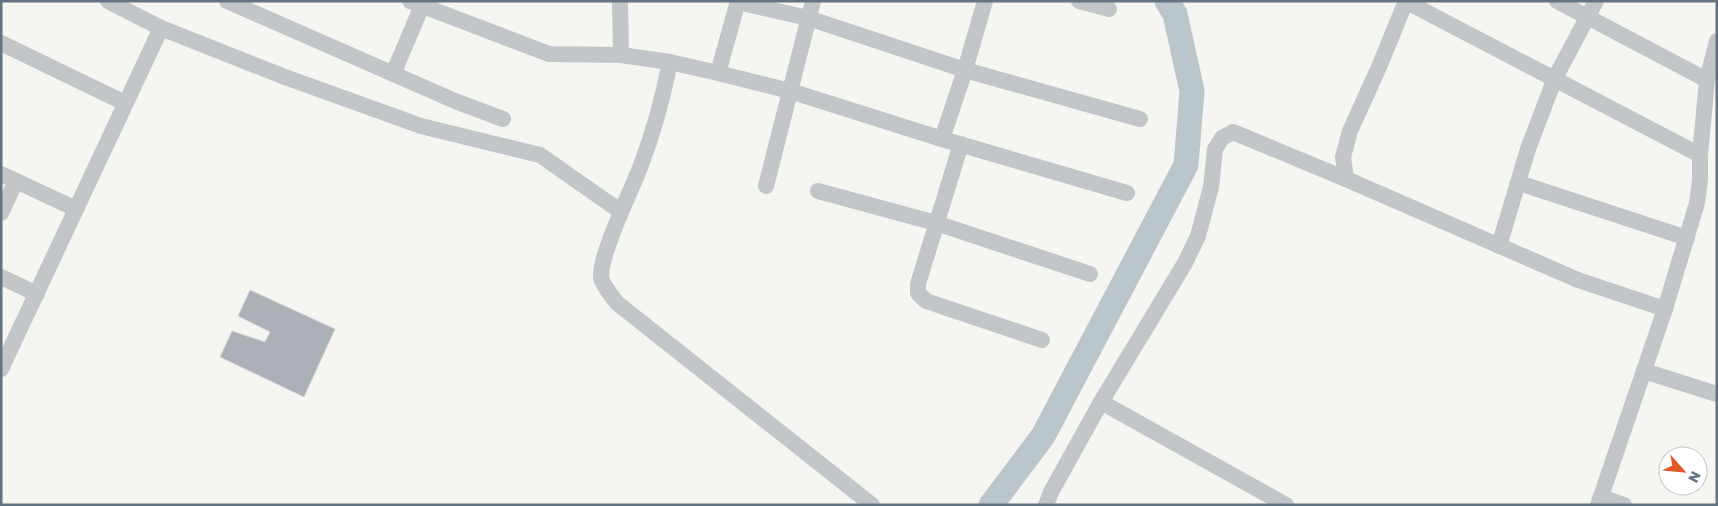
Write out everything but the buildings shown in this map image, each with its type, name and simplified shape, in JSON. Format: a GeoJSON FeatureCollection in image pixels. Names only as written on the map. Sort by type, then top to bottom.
{"type":"FeatureCollection","features":[{"type":"Feature","properties":{"kind":"street"},"geometry":{"type":"LineString","coordinates":[[108,1],[125,5],[161,28],[285,77],[421,126],[540,155],[620,211]]}},
{"type":"Feature","properties":{"kind":"street"},"geometry":{"type":"LineString","coordinates":[[227,1],[455,101],[503,119]]}},
{"type":"Feature","properties":{"kind":"street"},"geometry":{"type":"LineString","coordinates":[[620,1],[621,55]]}},
{"type":"Feature","properties":{"kind":"street"},"geometry":{"type":"LineString","coordinates":[[718,73],[738,1],[808,18],[965,70],[1140,119]]}},
{"type":"Feature","properties":{"kind":"street"},"geometry":{"type":"LineString","coordinates":[[766,186],[813,1]]}},
{"type":"Feature","properties":{"kind":"street"},"geometry":{"type":"LineString","coordinates":[[942,139],[985,1]]}},
{"type":"Feature","properties":{"kind":"street"},"geometry":{"type":"LineString","coordinates":[[1080,1],[1109,10]]}},
{"type":"Feature","properties":{"kind":"street"},"geometry":{"type":"LineString","coordinates":[[1346,178],[1343,157],[1345,144],[1380,67],[1406,1],[1700,155]]}},
{"type":"Feature","properties":{"kind":"street"},"geometry":{"type":"LineString","coordinates":[[1557,1],[1707,80]]}},
{"type":"Feature","properties":{"kind":"street"},"geometry":{"type":"LineString","coordinates":[[1499,246],[1528,149],[1555,78],[1596,1]]}},
{"type":"Feature","properties":{"kind":"street"},"geometry":{"type":"LineString","coordinates":[[393,74],[419,3],[549,54],[621,55],[670,62],[718,73],[790,91],[942,139],[1127,193]]}},
{"type":"Feature","properties":{"kind":"street"},"geometry":{"type":"LineString","coordinates":[[1,369],[161,28]]}},
{"type":"Feature","properties":{"kind":"street"},"geometry":{"type":"LineString","coordinates":[[1624,505],[1599,501],[1665,309],[1698,204],[1700,155],[1707,80],[1717,41]]}},
{"type":"Feature","properties":{"kind":"street"},"geometry":{"type":"LineString","coordinates":[[1,43],[125,103]]}},
{"type":"Feature","properties":{"kind":"street"},"geometry":{"type":"LineString","coordinates":[[670,62],[654,129],[620,211],[603,262],[601,279],[616,303],[872,505]]}},
{"type":"Feature","properties":{"kind":"street"},"geometry":{"type":"LineString","coordinates":[[1046,505],[1051,492],[1101,402],[1184,263],[1198,236],[1211,187],[1215,149],[1222,138],[1233,132],[1346,178],[1578,280],[1665,309]]}},
{"type":"Feature","properties":{"kind":"street"},"geometry":{"type":"LineString","coordinates":[[961,144],[918,284],[918,293],[926,301],[1042,340]]}},
{"type":"Feature","properties":{"kind":"street"},"geometry":{"type":"LineString","coordinates":[[1,213],[8,177],[76,208]]}},
{"type":"Feature","properties":{"kind":"street"},"geometry":{"type":"LineString","coordinates":[[1518,183],[1687,238]]}},
{"type":"Feature","properties":{"kind":"street"},"geometry":{"type":"LineString","coordinates":[[818,191],[936,224],[1090,274]]}},
{"type":"Feature","properties":{"kind":"street"},"geometry":{"type":"LineString","coordinates":[[1,277],[36,294]]}},
{"type":"Feature","properties":{"kind":"street"},"geometry":{"type":"LineString","coordinates":[[1644,370],[1717,394]]}},
{"type":"Feature","properties":{"kind":"street"},"geometry":{"type":"LineString","coordinates":[[1101,402],[1286,505]]}},
{"type":"Feature","properties":{"kind":"waterway"},"geometry":{"type":"LineString","coordinates":[[991,505],[1043,436],[1186,165],[1192,91],[1175,14],[1167,1]]}}]}
